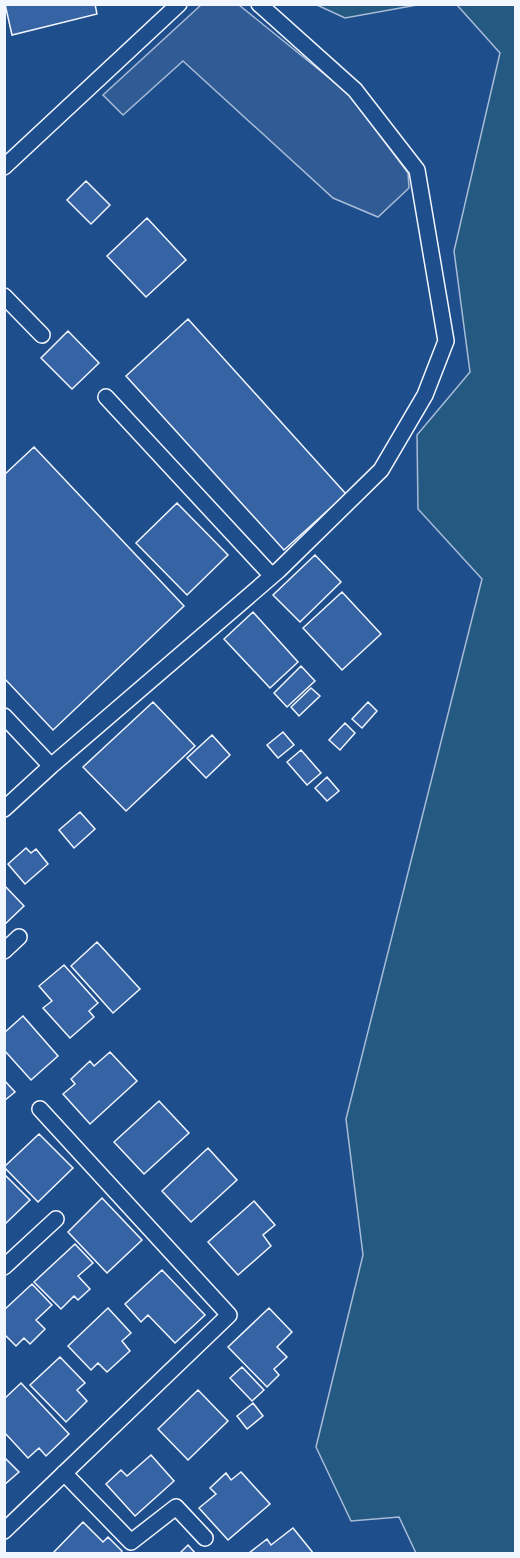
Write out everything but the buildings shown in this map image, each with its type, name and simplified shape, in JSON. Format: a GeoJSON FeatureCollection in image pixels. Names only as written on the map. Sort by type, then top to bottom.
{"type":"FeatureCollection","features":[{"type":"Feature","properties":{"kind":"lane"},"geometry":{"type":"LineString","coordinates":[[4,167],[179,4]]}},
{"type":"Feature","properties":{"kind":"lane"},"geometry":{"type":"LineString","coordinates":[[4,809],[272,576],[381,470],[425,395],[446,341],[417,170],[355,90],[259,4]]}},
{"type":"Feature","properties":{"kind":"lane"},"geometry":{"type":"LineString","coordinates":[[4,296],[42,335]]}},
{"type":"Feature","properties":{"kind":"lane"},"geometry":{"type":"LineString","coordinates":[[106,397],[272,576]]}},
{"type":"Feature","properties":{"kind":"lane"},"geometry":{"type":"LineString","coordinates":[[4,716],[51,766]]}},
{"type":"Feature","properties":{"kind":"lane"},"geometry":{"type":"LineString","coordinates":[[4,951],[19,938]]}},
{"type":"Feature","properties":{"kind":"lane"},"geometry":{"type":"LineString","coordinates":[[4,1531],[229,1315],[40,1109]]}},
{"type":"Feature","properties":{"kind":"lane"},"geometry":{"type":"LineString","coordinates":[[4,1267],[56,1219]]}},
{"type":"Feature","properties":{"kind":"lane"},"geometry":{"type":"LineString","coordinates":[[64,1473],[131,1542],[176,1507],[205,1538]]}},
{"type":"Feature","properties":{"kind":"shaded area"},"geometry":{"type":"Polygon","coordinates":[[[201,5],[239,5],[349,94],[408,173],[409,188],[378,217],[333,198],[183,61],[123,115],[103,95],[201,5]]]}},
{"type":"Feature","properties":{"kind":"shaded area"},"geometry":{"type":"Polygon","coordinates":[[[317,5],[417,5],[345,18],[317,5]]]}},
{"type":"Feature","properties":{"kind":"shaded area"},"geometry":{"type":"Polygon","coordinates":[[[457,5],[516,5],[515,1554],[416,1553],[399,1517],[351,1521],[316,1447],[363,1255],[346,1119],[482,579],[418,509],[417,435],[470,372],[454,251],[500,53],[457,5]]]}}]}
